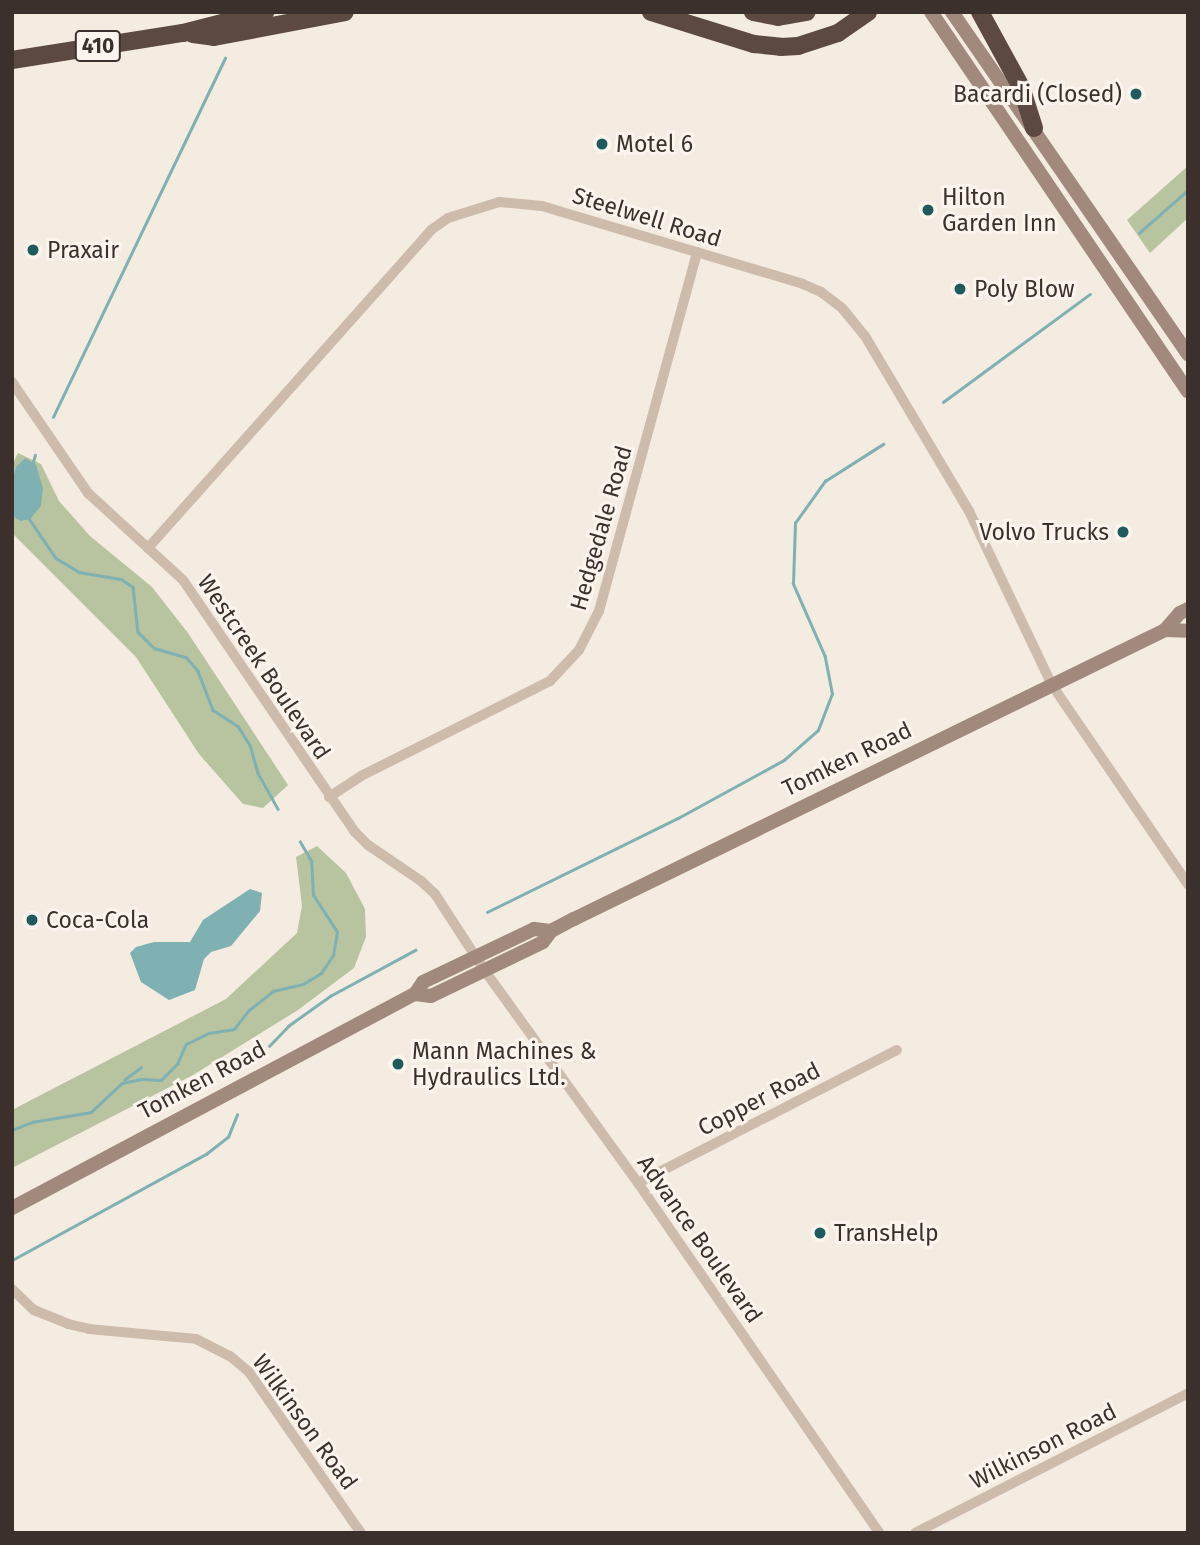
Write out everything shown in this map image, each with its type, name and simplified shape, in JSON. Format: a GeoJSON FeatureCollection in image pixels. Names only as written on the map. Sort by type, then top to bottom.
{"type":"FeatureCollection","features":[{"type":"Feature","properties":{"kind":"highway","name":"410"},"geometry":{"type":"LineString","coordinates":[[12,60],[183,33],[265,12]]}},
{"type":"Feature","properties":{"kind":"highway"},"geometry":{"type":"LineString","coordinates":[[183,33],[214,37],[345,12]]}},
{"type":"Feature","properties":{"kind":"highway"},"geometry":{"type":"LineString","coordinates":[[651,12],[754,44],[781,47],[798,46],[838,33],[868,12]]}},
{"type":"Feature","properties":{"kind":"highway"},"geometry":{"type":"LineString","coordinates":[[753,12],[778,18],[807,12]]}},
{"type":"Feature","properties":{"kind":"highway"},"geometry":{"type":"LineString","coordinates":[[979,12],[1021,87],[1034,128]]}},
{"type":"Feature","properties":{"kind":"main road"},"geometry":{"type":"LineString","coordinates":[[931,12],[1188,391]]}},
{"type":"Feature","properties":{"kind":"main road"},"geometry":{"type":"LineString","coordinates":[[953,12],[1188,354]]}},
{"type":"Feature","properties":{"kind":"main road","name":"Tomken Road"},"geometry":{"type":"LineString","coordinates":[[415,994],[431,996],[485,971],[543,942],[551,931],[1165,630],[1180,612],[1188,609]]}},
{"type":"Feature","properties":{"kind":"main road","name":"Tomken Road"},"geometry":{"type":"LineString","coordinates":[[1165,630],[1188,631]]}},
{"type":"Feature","properties":{"kind":"main road","name":"Tomken Road"},"geometry":{"type":"LineString","coordinates":[[12,1208],[415,994],[423,982],[534,929],[551,931]]}},
{"type":"Feature","properties":{"kind":"street","name":"Steelwell Road"},"geometry":{"type":"LineString","coordinates":[[148,548],[431,230],[448,218],[499,202],[522,202],[812,288],[853,319],[969,511],[1052,685]]}},
{"type":"Feature","properties":{"kind":"street","name":"Hedgedale Road"},"geometry":{"type":"LineString","coordinates":[[329,797],[361,776],[550,681],[579,650],[599,611],[696,252]]}},
{"type":"Feature","properties":{"kind":"street","name":"Westcreek Boulevard"},"geometry":{"type":"LineString","coordinates":[[12,382],[88,493],[183,580],[329,797],[368,845],[421,881],[435,894],[485,971]]}},
{"type":"Feature","properties":{"kind":"street"},"geometry":{"type":"LineString","coordinates":[[1052,685],[1188,884]]}},
{"type":"Feature","properties":{"kind":"street","name":"Advance Boulevard"},"geometry":{"type":"LineString","coordinates":[[485,971],[638,1183],[879,1533]]}},
{"type":"Feature","properties":{"kind":"street","name":"Copper Road"},"geometry":{"type":"LineString","coordinates":[[638,1183],[897,1050]]}},
{"type":"Feature","properties":{"kind":"street","name":"Wilkinson Road"},"geometry":{"type":"LineString","coordinates":[[12,1289],[34,1310],[68,1324],[89,1329],[197,1339],[230,1356],[249,1372],[361,1533]]}},
{"type":"Feature","properties":{"kind":"street","name":"Wilkinson Road"},"geometry":{"type":"LineString","coordinates":[[915,1533],[1188,1393]]}},
{"type":"Feature","properties":{"kind":"green space"},"geometry":{"type":"Polygon","coordinates":[[[1188,166],[1188,218],[1150,253],[1127,220],[1188,166]]]}},
{"type":"Feature","properties":{"kind":"green space"},"geometry":{"type":"Polygon","coordinates":[[[18,453],[41,464],[59,501],[90,536],[152,587],[188,633],[288,785],[263,808],[243,804],[199,754],[136,657],[12,533],[12,465],[18,453]]]}},
{"type":"Feature","properties":{"kind":"green space"},"geometry":{"type":"Polygon","coordinates":[[[317,846],[346,873],[365,909],[366,937],[354,968],[298,1010],[193,1075],[12,1168],[12,1110],[226,999],[297,933],[302,906],[296,857],[317,846]]]}},
{"type":"Feature","properties":{"kind":"water"},"geometry":{"type":"Polygon","coordinates":[[[25,458],[36,465],[43,488],[41,506],[30,519],[21,521],[15,518],[12,512],[12,483],[16,467],[25,458]]]}},
{"type":"Feature","properties":{"kind":"water"},"geometry":{"type":"Polygon","coordinates":[[[250,889],[262,893],[260,911],[231,946],[211,952],[204,959],[195,990],[169,1000],[141,982],[130,953],[136,947],[154,942],[190,942],[203,920],[250,889]]]}},
{"type":"Feature","properties":{"kind":"waterway"},"geometry":{"type":"LineString","coordinates":[[53,417],[225,58]]}},
{"type":"Feature","properties":{"kind":"waterway"},"geometry":{"type":"LineString","coordinates":[[1139,233],[1188,190]]}},
{"type":"Feature","properties":{"kind":"waterway"},"geometry":{"type":"LineString","coordinates":[[943,402],[1090,294]]}},
{"type":"Feature","properties":{"kind":"waterway"},"geometry":{"type":"LineString","coordinates":[[487,912],[678,818],[784,760],[818,730],[832,694],[825,657],[793,584],[795,523],[825,481],[883,444]]}},
{"type":"Feature","properties":{"kind":"waterway"},"geometry":{"type":"LineString","coordinates":[[32,466],[35,455]]}},
{"type":"Feature","properties":{"kind":"waterway"},"geometry":{"type":"LineString","coordinates":[[28,517],[56,558],[79,572],[121,579],[133,587],[138,632],[154,648],[186,657],[198,671],[213,710],[238,726],[250,745],[258,773],[278,809]]}},
{"type":"Feature","properties":{"kind":"waterway"},"geometry":{"type":"LineString","coordinates":[[12,1130],[32,1122],[91,1112],[122,1083],[141,1079],[161,1080],[177,1064],[186,1044],[209,1033],[234,1029],[249,1010],[273,991],[303,984],[321,973],[333,955],[337,932],[313,895],[311,861],[300,842]]}},
{"type":"Feature","properties":{"kind":"waterway"},"geometry":{"type":"LineString","coordinates":[[269,1046],[288,1026],[330,996],[415,950]]}},
{"type":"Feature","properties":{"kind":"waterway"},"geometry":{"type":"LineString","coordinates":[[124,1080],[141,1067]]}},
{"type":"Feature","properties":{"kind":"waterway"},"geometry":{"type":"LineString","coordinates":[[14,1259],[206,1154],[228,1137],[237,1115]]}},
{"type":"Feature","properties":{"kind":"place","name":"Bacardi (Closed)"},"geometry":{"type":"Point","coordinates":[1136,94]}},
{"type":"Feature","properties":{"kind":"place","name":"Motel 6"},"geometry":{"type":"Point","coordinates":[602,144]}},
{"type":"Feature","properties":{"kind":"place","name":"Hilton Garden Inn"},"geometry":{"type":"Point","coordinates":[928,210]}},
{"type":"Feature","properties":{"kind":"place","name":"Praxair"},"geometry":{"type":"Point","coordinates":[33,250]}},
{"type":"Feature","properties":{"kind":"place","name":"Poly Blow"},"geometry":{"type":"Point","coordinates":[960,289]}},
{"type":"Feature","properties":{"kind":"place","name":"Volvo Trucks"},"geometry":{"type":"Point","coordinates":[1123,532]}},
{"type":"Feature","properties":{"kind":"place","name":"Coca-Cola"},"geometry":{"type":"Point","coordinates":[32,920]}},
{"type":"Feature","properties":{"kind":"place","name":"Mann Machines & Hydraulics Ltd."},"geometry":{"type":"Point","coordinates":[398,1064]}},
{"type":"Feature","properties":{"kind":"place","name":"TransHelp"},"geometry":{"type":"Point","coordinates":[820,1233]}}]}
